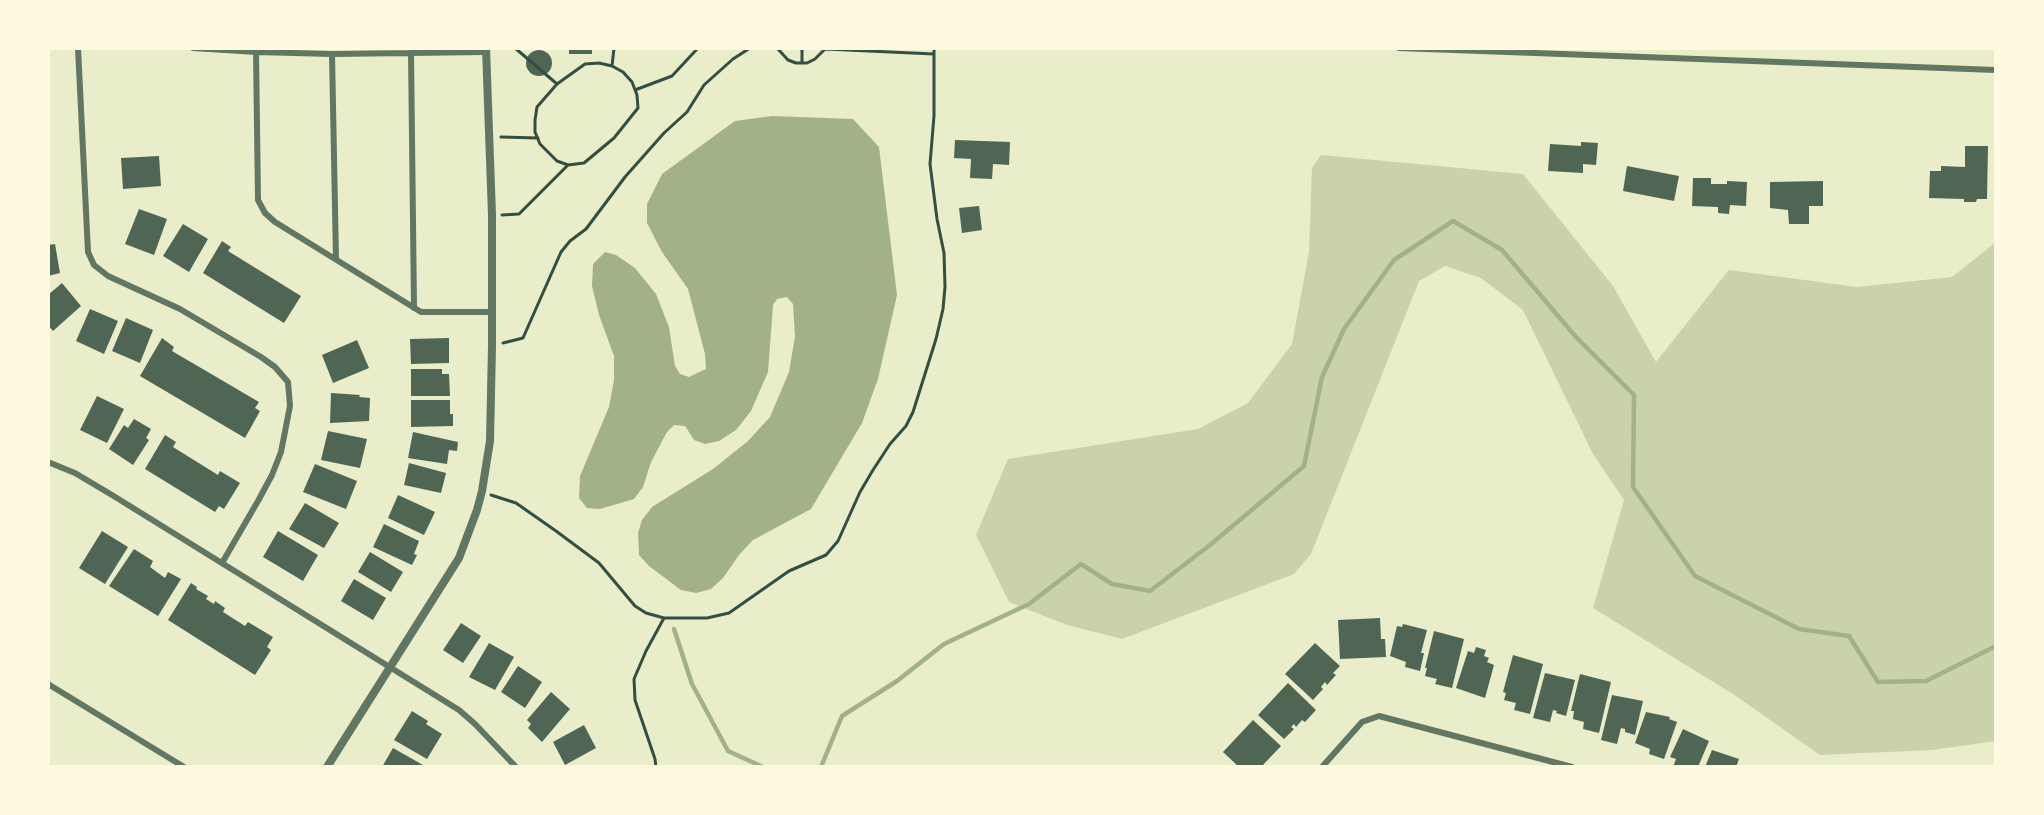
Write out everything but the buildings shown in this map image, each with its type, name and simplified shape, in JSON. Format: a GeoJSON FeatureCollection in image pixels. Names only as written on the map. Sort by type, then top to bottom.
{"type":"FeatureCollection","features":[{"type":"Feature","properties":{"kind":"street"},"geometry":{"type":"LineString","coordinates":[[78,48],[88,252],[94,265],[108,276],[180,309],[261,357],[275,367],[288,382],[290,406],[281,452],[272,475],[222,563]]}},
{"type":"Feature","properties":{"kind":"street"},"geometry":{"type":"LineString","coordinates":[[193,48],[332,54],[486,50],[492,215],[492,346],[490,441],[482,491],[459,558],[327,767]]}},
{"type":"Feature","properties":{"kind":"street"},"geometry":{"type":"LineString","coordinates":[[1399,48],[1996,70]]}},
{"type":"Feature","properties":{"kind":"street"},"geometry":{"type":"LineString","coordinates":[[256,52],[258,200],[265,213],[275,222],[421,312],[492,312]]}},
{"type":"Feature","properties":{"kind":"street"},"geometry":{"type":"LineString","coordinates":[[411,52],[414,308]]}},
{"type":"Feature","properties":{"kind":"street"},"geometry":{"type":"LineString","coordinates":[[332,54],[336,259]]}},
{"type":"Feature","properties":{"kind":"street"},"geometry":{"type":"LineString","coordinates":[[48,462],[75,473],[112,495],[459,710],[476,724],[516,767]]}},
{"type":"Feature","properties":{"kind":"street"},"geometry":{"type":"LineString","coordinates":[[48,684],[184,767]]}},
{"type":"Feature","properties":{"kind":"street"},"geometry":{"type":"LineString","coordinates":[[1323,767],[1362,722],[1379,716],[1572,767]]}},
{"type":"Feature","properties":{"kind":"path"},"geometry":{"type":"LineString","coordinates":[[515,48],[557,84]]}},
{"type":"Feature","properties":{"kind":"path"},"geometry":{"type":"LineString","coordinates":[[612,66],[614,48]]}},
{"type":"Feature","properties":{"kind":"path"},"geometry":{"type":"LineString","coordinates":[[635,90],[672,76],[698,48]]}},
{"type":"Feature","properties":{"kind":"path"},"geometry":{"type":"LineString","coordinates":[[492,346],[523,338],[561,252],[586,229],[625,177],[687,112],[704,85],[733,59],[750,48]]}},
{"type":"Feature","properties":{"kind":"path"},"geometry":{"type":"LineString","coordinates":[[777,48],[788,60],[802,63],[815,59],[825,48],[934,54]]}},
{"type":"Feature","properties":{"kind":"path"},"geometry":{"type":"LineString","coordinates":[[802,48],[802,63]]}},
{"type":"Feature","properties":{"kind":"path"},"geometry":{"type":"LineString","coordinates":[[482,491],[516,503],[548,525],[599,563],[635,606],[646,613],[664,618],[707,618],[729,613],[789,571],[826,555],[838,541],[860,492],[881,456],[906,426],[913,412],[943,309],[944,253],[930,164],[934,116],[934,48]]}},
{"type":"Feature","properties":{"kind":"path"},"geometry":{"type":"LineString","coordinates":[[598,63],[612,66],[623,72],[632,82],[638,108],[614,138],[584,163],[568,165],[557,161],[538,138],[535,120],[537,107],[557,84],[585,64],[598,63]]}},
{"type":"Feature","properties":{"kind":"path"},"geometry":{"type":"LineString","coordinates":[[489,138],[538,138]]}},
{"type":"Feature","properties":{"kind":"path"},"geometry":{"type":"LineString","coordinates":[[492,215],[519,214],[568,165]]}},
{"type":"Feature","properties":{"kind":"path"},"geometry":{"type":"LineString","coordinates":[[656,767],[635,700],[634,679],[664,618]]}},
{"type":"Feature","properties":{"kind":"shaded area"},"geometry":{"type":"Polygon","coordinates":[[[772,116],[853,119],[879,147],[897,295],[878,379],[862,423],[811,509],[753,540],[723,578],[711,589],[696,593],[681,590],[649,566],[639,555],[638,533],[642,520],[652,507],[713,469],[748,441],[770,417],[789,372],[795,336],[793,304],[787,297],[777,299],[773,305],[768,372],[751,411],[736,430],[719,441],[705,444],[694,440],[685,426],[674,425],[667,432],[651,462],[643,487],[634,499],[600,509],[587,508],[579,498],[580,476],[609,407],[614,380],[614,356],[599,315],[592,286],[593,264],[605,252],[616,255],[635,268],[656,294],[669,327],[675,366],[680,374],[689,377],[706,369],[705,354],[688,289],[662,252],[647,223],[647,204],[662,174],[735,121],[772,116]]]}},
{"type":"Feature","properties":{"kind":"shaded area"},"geometry":{"type":"Polygon","coordinates":[[[1321,155],[1523,174],[1613,286],[1656,362],[1729,270],[1857,287],[1952,277],[1996,242],[1996,741],[1932,750],[1820,755],[1733,694],[1593,608],[1624,500],[1593,454],[1523,310],[1481,278],[1445,266],[1419,281],[1311,554],[1294,574],[1122,639],[1067,625],[1009,602],[976,535],[1008,459],[1198,429],[1248,403],[1292,344],[1309,252],[1312,168],[1321,155]]]}},
{"type":"Feature","properties":{"kind":"waterway"},"geometry":{"type":"LineString","coordinates":[[821,767],[842,716],[897,681],[944,644],[1029,604],[1081,564],[1112,584],[1150,591],[1210,545],[1304,466],[1322,377],[1344,329],[1394,260],[1453,221],[1502,250],[1576,337],[1634,395],[1633,487],[1695,576],[1799,629],[1849,636],[1878,682],[1926,681],[1996,646]]}},
{"type":"Feature","properties":{"kind":"waterway"},"geometry":{"type":"LineString","coordinates":[[674,629],[692,684],[728,751],[763,767]]}}]}
